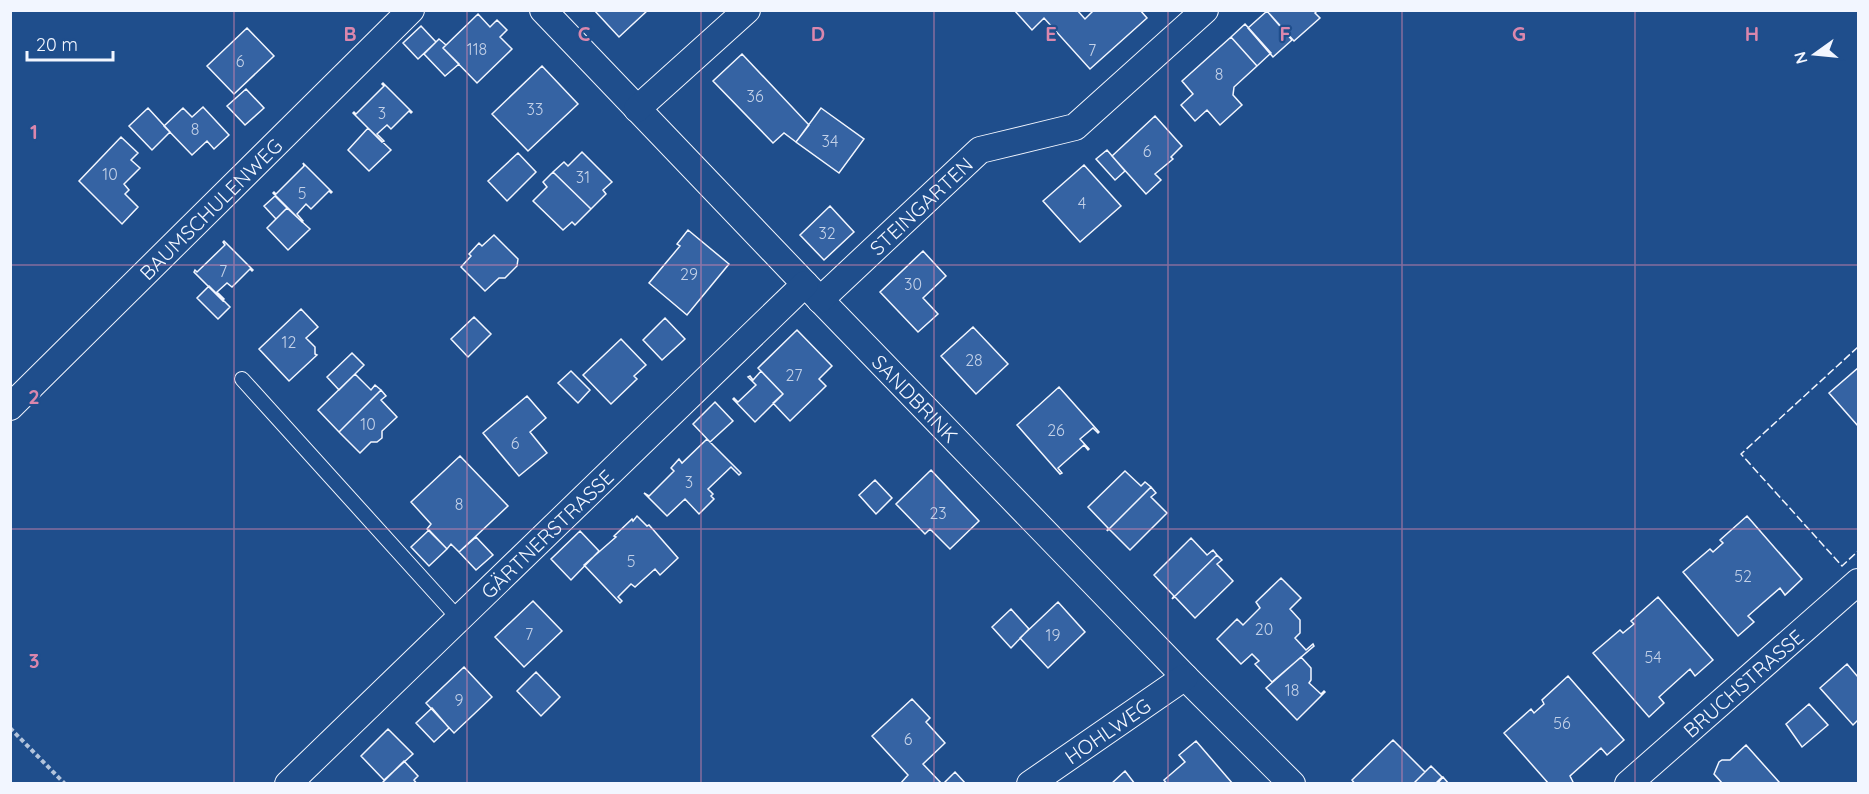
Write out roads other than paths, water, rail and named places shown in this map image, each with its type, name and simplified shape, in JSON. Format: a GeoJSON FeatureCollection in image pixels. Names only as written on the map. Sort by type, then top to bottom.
{"type":"FeatureCollection","features":[{"type":"Feature","properties":{"kind":"street","name":"BAUMSCHULENWEG"},"geometry":{"type":"LineString","coordinates":[[10,407],[411,10]]}},
{"type":"Feature","properties":{"kind":"street","name":"SANDBRINK"},"geometry":{"type":"LineString","coordinates":[[543,10],[1185,677],[1292,783]]}},
{"type":"Feature","properties":{"kind":"street"},"geometry":{"type":"LineString","coordinates":[[637,109],[747,10]]}},
{"type":"Feature","properties":{"kind":"street","name":"STEINGARTEN"},"geometry":{"type":"LineString","coordinates":[[813,292],[980,150],[1074,128],[1204,10]]}},
{"type":"Feature","properties":{"kind":"street","name":"GÄRTNERSTRASSE"},"geometry":{"type":"LineString","coordinates":[[297,781],[459,619],[813,292]]}},
{"type":"Feature","properties":{"kind":"street","name":"BRUCHSTRASSE"},"geometry":{"type":"LineString","coordinates":[[1628,783],[1858,582]]}},
{"type":"Feature","properties":{"kind":"street","name":"HOHLWEG"},"geometry":{"type":"LineString","coordinates":[[1030,783],[1185,677]]}},
{"type":"Feature","properties":{"kind":"lane"},"geometry":{"type":"LineString","coordinates":[[242,379],[459,619]]}}]}
